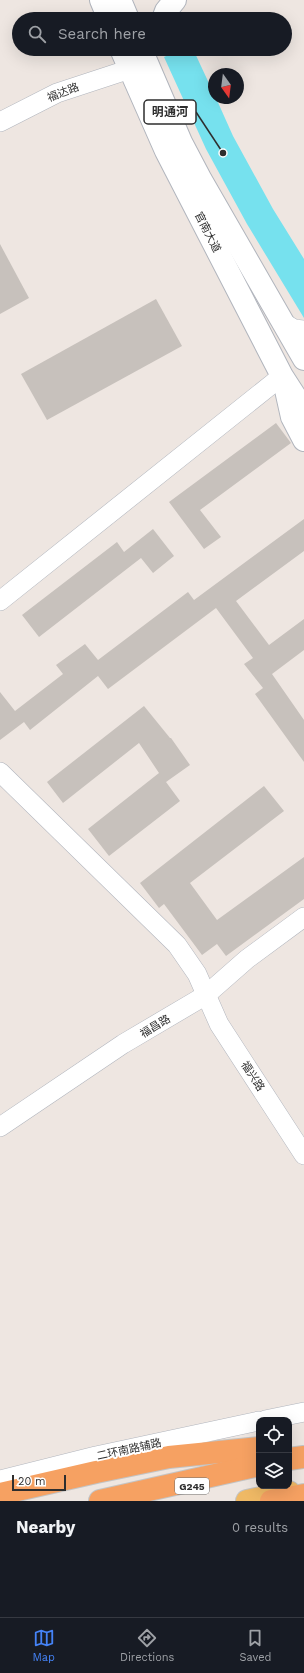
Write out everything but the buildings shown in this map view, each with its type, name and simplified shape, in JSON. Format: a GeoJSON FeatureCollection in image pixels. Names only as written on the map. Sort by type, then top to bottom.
{"type":"FeatureCollection","features":[{"type":"Feature","properties":{"kind":"highway"},"geometry":{"type":"LineString","coordinates":[[292,1447],[304,1446]]}},
{"type":"Feature","properties":{"kind":"highway"},"geometry":{"type":"LineString","coordinates":[[0,1494],[169,1457],[256,1448]]}},
{"type":"Feature","properties":{"kind":"highway"},"geometry":{"type":"LineString","coordinates":[[292,1459],[304,1457]]}},
{"type":"Feature","properties":{"kind":"highway"},"geometry":{"type":"LineString","coordinates":[[100,1501],[256,1466]]}},
{"type":"Feature","properties":{"kind":"highway"},"geometry":{"type":"LineString","coordinates":[[271,1501],[304,1495]]}},
{"type":"Feature","properties":{"kind":"main road"},"geometry":{"type":"LineString","coordinates":[[101,0],[106,12]]}},
{"type":"Feature","properties":{"kind":"main road"},"geometry":{"type":"LineString","coordinates":[[120,0],[125,12]]}},
{"type":"Feature","properties":{"kind":"main road"},"geometry":{"type":"LineString","coordinates":[[166,12],[176,0]]}},
{"type":"Feature","properties":{"kind":"main road","name":"官南大道"},"geometry":{"type":"LineString","coordinates":[[124,56],[166,151],[282,376],[304,410]]}},
{"type":"Feature","properties":{"kind":"main road","name":"官南大道"},"geometry":{"type":"LineString","coordinates":[[144,56],[201,180],[304,360]]}},
{"type":"Feature","properties":{"kind":"main road"},"geometry":{"type":"LineString","coordinates":[[153,56],[153,78]]}},
{"type":"Feature","properties":{"kind":"main road"},"geometry":{"type":"LineString","coordinates":[[282,376],[292,417],[304,440]]}},
{"type":"Feature","properties":{"kind":"main road"},"geometry":{"type":"LineString","coordinates":[[292,1464],[304,1462]]}},
{"type":"Feature","properties":{"kind":"main road","name":"G245"},"geometry":{"type":"LineString","coordinates":[[125,1501],[256,1472]]}},
{"type":"Feature","properties":{"kind":"main road"},"geometry":{"type":"LineString","coordinates":[[247,1501],[304,1490]]}},
{"type":"Feature","properties":{"kind":"street","name":"福达路"},"geometry":{"type":"LineString","coordinates":[[0,122],[57,93],[130,70]]}},
{"type":"Feature","properties":{"kind":"street"},"geometry":{"type":"LineString","coordinates":[[282,322],[294,329],[304,330]]}},
{"type":"Feature","properties":{"kind":"street"},"geometry":{"type":"LineString","coordinates":[[0,601],[282,376]]}},
{"type":"Feature","properties":{"kind":"street","name":"福兴路"},"geometry":{"type":"LineString","coordinates":[[0,772],[177,945],[197,974],[219,1024],[304,1155]]}},
{"type":"Feature","properties":{"kind":"street","name":"福昌路"},"geometry":{"type":"LineString","coordinates":[[0,1127],[123,1044],[206,995],[247,959],[304,917]]}},
{"type":"Feature","properties":{"kind":"street"},"geometry":{"type":"LineString","coordinates":[[280,1417],[304,1412]]}},
{"type":"Feature","properties":{"kind":"street","name":"二环南路辅路"},"geometry":{"type":"LineString","coordinates":[[0,1480],[90,1458],[256,1422]]}},
{"type":"Feature","properties":{"kind":"water"},"geometry":{"type":"Polygon","coordinates":[[[166,56],[196,56],[208,81],[208,104],[219,104],[233,136],[273,209],[304,259],[304,318],[247,224],[206,149],[164,57],[166,56]]]}},
{"type":"Feature","properties":{"kind":"place","name":"明通河"},"geometry":{"type":"Point","coordinates":[223,153]}}]}
